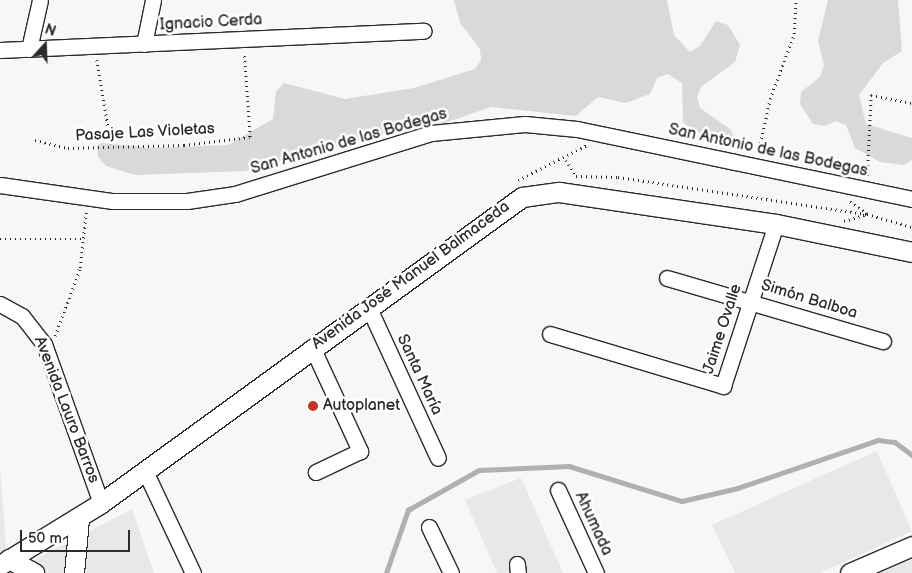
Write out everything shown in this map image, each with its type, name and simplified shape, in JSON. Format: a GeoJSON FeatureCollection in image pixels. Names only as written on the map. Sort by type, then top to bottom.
{"type":"FeatureCollection","features":[{"type":"Feature","properties":{"kind":"main road","name":"Avenida José Manuel Balmaceda"},"geometry":{"type":"LineString","coordinates":[[3,559],[79,519],[507,204],[534,194],[559,192],[776,224],[912,252]]}},
{"type":"Feature","properties":{"kind":"main road"},"geometry":{"type":"LineString","coordinates":[[74,573],[79,519]]}},
{"type":"Feature","properties":{"kind":"main road"},"geometry":{"type":"LineString","coordinates":[[850,573],[912,546]]}},
{"type":"Feature","properties":{"kind":"main road"},"geometry":{"type":"LineString","coordinates":[[3,559],[34,573]]}},
{"type":"Feature","properties":{"kind":"street"},"geometry":{"type":"LineString","coordinates":[[29,49],[40,0]]}},
{"type":"Feature","properties":{"kind":"street"},"geometry":{"type":"LineString","coordinates":[[144,44],[153,0]]}},
{"type":"Feature","properties":{"kind":"street","name":"Ignacio Cerda"},"geometry":{"type":"LineString","coordinates":[[0,50],[424,31]]}},
{"type":"Feature","properties":{"kind":"street","name":"San Antonio de las Bodegas"},"geometry":{"type":"LineString","coordinates":[[0,185],[88,198],[139,203],[212,198],[424,135],[476,126],[533,124],[602,135],[912,199]]}},
{"type":"Feature","properties":{"kind":"street","name":"Jaime Ovalle"},"geometry":{"type":"LineString","coordinates":[[550,334],[723,386],[776,224]]}},
{"type":"Feature","properties":{"kind":"street","name":"Simón Balboa"},"geometry":{"type":"LineString","coordinates":[[667,278],[751,301],[882,341]]}},
{"type":"Feature","properties":{"kind":"street","name":"Avenida Lauro Barros"},"geometry":{"type":"LineString","coordinates":[[0,304],[35,329],[48,353],[102,503]]}},
{"type":"Feature","properties":{"kind":"street","name":"Santa María"},"geometry":{"type":"LineString","coordinates":[[368,306],[438,458]]}},
{"type":"Feature","properties":{"kind":"street"},"geometry":{"type":"LineString","coordinates":[[312,347],[360,451],[316,472]]}},
{"type":"Feature","properties":{"kind":"street"},"geometry":{"type":"LineString","coordinates":[[145,471],[194,573]]}},
{"type":"Feature","properties":{"kind":"street","name":"Ahumada"},"geometry":{"type":"LineString","coordinates":[[558,490],[596,573]]}},
{"type":"Feature","properties":{"kind":"street"},"geometry":{"type":"LineString","coordinates":[[430,527],[451,573]]}},
{"type":"Feature","properties":{"kind":"path"},"geometry":{"type":"LineString","coordinates":[[755,167],[770,99],[794,34],[796,0]]}},
{"type":"Feature","properties":{"kind":"path","name":"Pasaje Las Violetas"},"geometry":{"type":"LineString","coordinates":[[35,140],[58,147],[111,144],[184,145],[250,137],[242,39]]}},
{"type":"Feature","properties":{"kind":"path"},"geometry":{"type":"LineString","coordinates":[[94,46],[111,144]]}},
{"type":"Feature","properties":{"kind":"path"},"geometry":{"type":"LineString","coordinates":[[866,190],[871,95],[912,103]]}},
{"type":"Feature","properties":{"kind":"path"},"geometry":{"type":"LineString","coordinates":[[507,204],[515,181],[566,160],[602,135]]}},
{"type":"Feature","properties":{"kind":"path"},"geometry":{"type":"LineString","coordinates":[[566,160],[576,176],[618,177],[867,214],[912,227]]}},
{"type":"Feature","properties":{"kind":"path"},"geometry":{"type":"LineString","coordinates":[[844,197],[867,214]]}},
{"type":"Feature","properties":{"kind":"path"},"geometry":{"type":"LineString","coordinates":[[48,353],[80,268],[88,198]]}},
{"type":"Feature","properties":{"kind":"path"},"geometry":{"type":"LineString","coordinates":[[834,224],[867,214]]}},
{"type":"Feature","properties":{"kind":"path"},"geometry":{"type":"LineString","coordinates":[[0,240],[83,239]]}},
{"type":"Feature","properties":{"kind":"shaded area"},"geometry":{"type":"Polygon","coordinates":[[[454,0],[667,0],[674,35],[690,52],[700,46],[716,21],[728,25],[740,45],[735,62],[701,87],[697,97],[700,108],[730,129],[735,139],[713,141],[683,123],[682,83],[668,74],[657,78],[650,94],[626,103],[598,97],[576,116],[491,107],[442,124],[395,131],[245,171],[135,175],[106,166],[98,157],[97,146],[102,143],[151,148],[228,145],[273,119],[276,91],[284,83],[345,99],[414,88],[475,69],[481,60],[480,49],[460,23],[454,0]]]}},
{"type":"Feature","properties":{"kind":"shaded area"},"geometry":{"type":"Polygon","coordinates":[[[828,0],[898,0],[902,51],[883,63],[859,95],[866,124],[912,138],[912,160],[904,165],[880,162],[855,148],[846,125],[835,121],[825,126],[813,124],[800,104],[801,92],[820,77],[824,65],[818,41],[828,0]]]}},
{"type":"Feature","properties":{"kind":"shaded area"},"geometry":{"type":"Polygon","coordinates":[[[877,451],[912,531],[820,573],[735,573],[712,525],[877,451]]]}},
{"type":"Feature","properties":{"kind":"shaded area"},"geometry":{"type":"Polygon","coordinates":[[[0,466],[8,573],[0,573],[0,466]]]}},
{"type":"Feature","properties":{"kind":"shaded area"},"geometry":{"type":"Polygon","coordinates":[[[521,478],[563,573],[497,573],[465,500],[521,478]]]}},
{"type":"Feature","properties":{"kind":"shaded area"},"geometry":{"type":"Polygon","coordinates":[[[132,509],[154,573],[9,573],[132,509]]]}},
{"type":"Feature","properties":{"kind":"shaded area"},"geometry":{"type":"Polygon","coordinates":[[[912,559],[912,573],[879,573],[912,559]]]}},
{"type":"Feature","properties":{"kind":"waterway"},"geometry":{"type":"LineString","coordinates":[[386,573],[408,510],[479,470],[569,466],[682,501],[738,488],[878,440],[895,442],[912,455]]}},
{"type":"Feature","properties":{"kind":"place","name":"Autoplanet"},"geometry":{"type":"Point","coordinates":[313,406]}}]}
